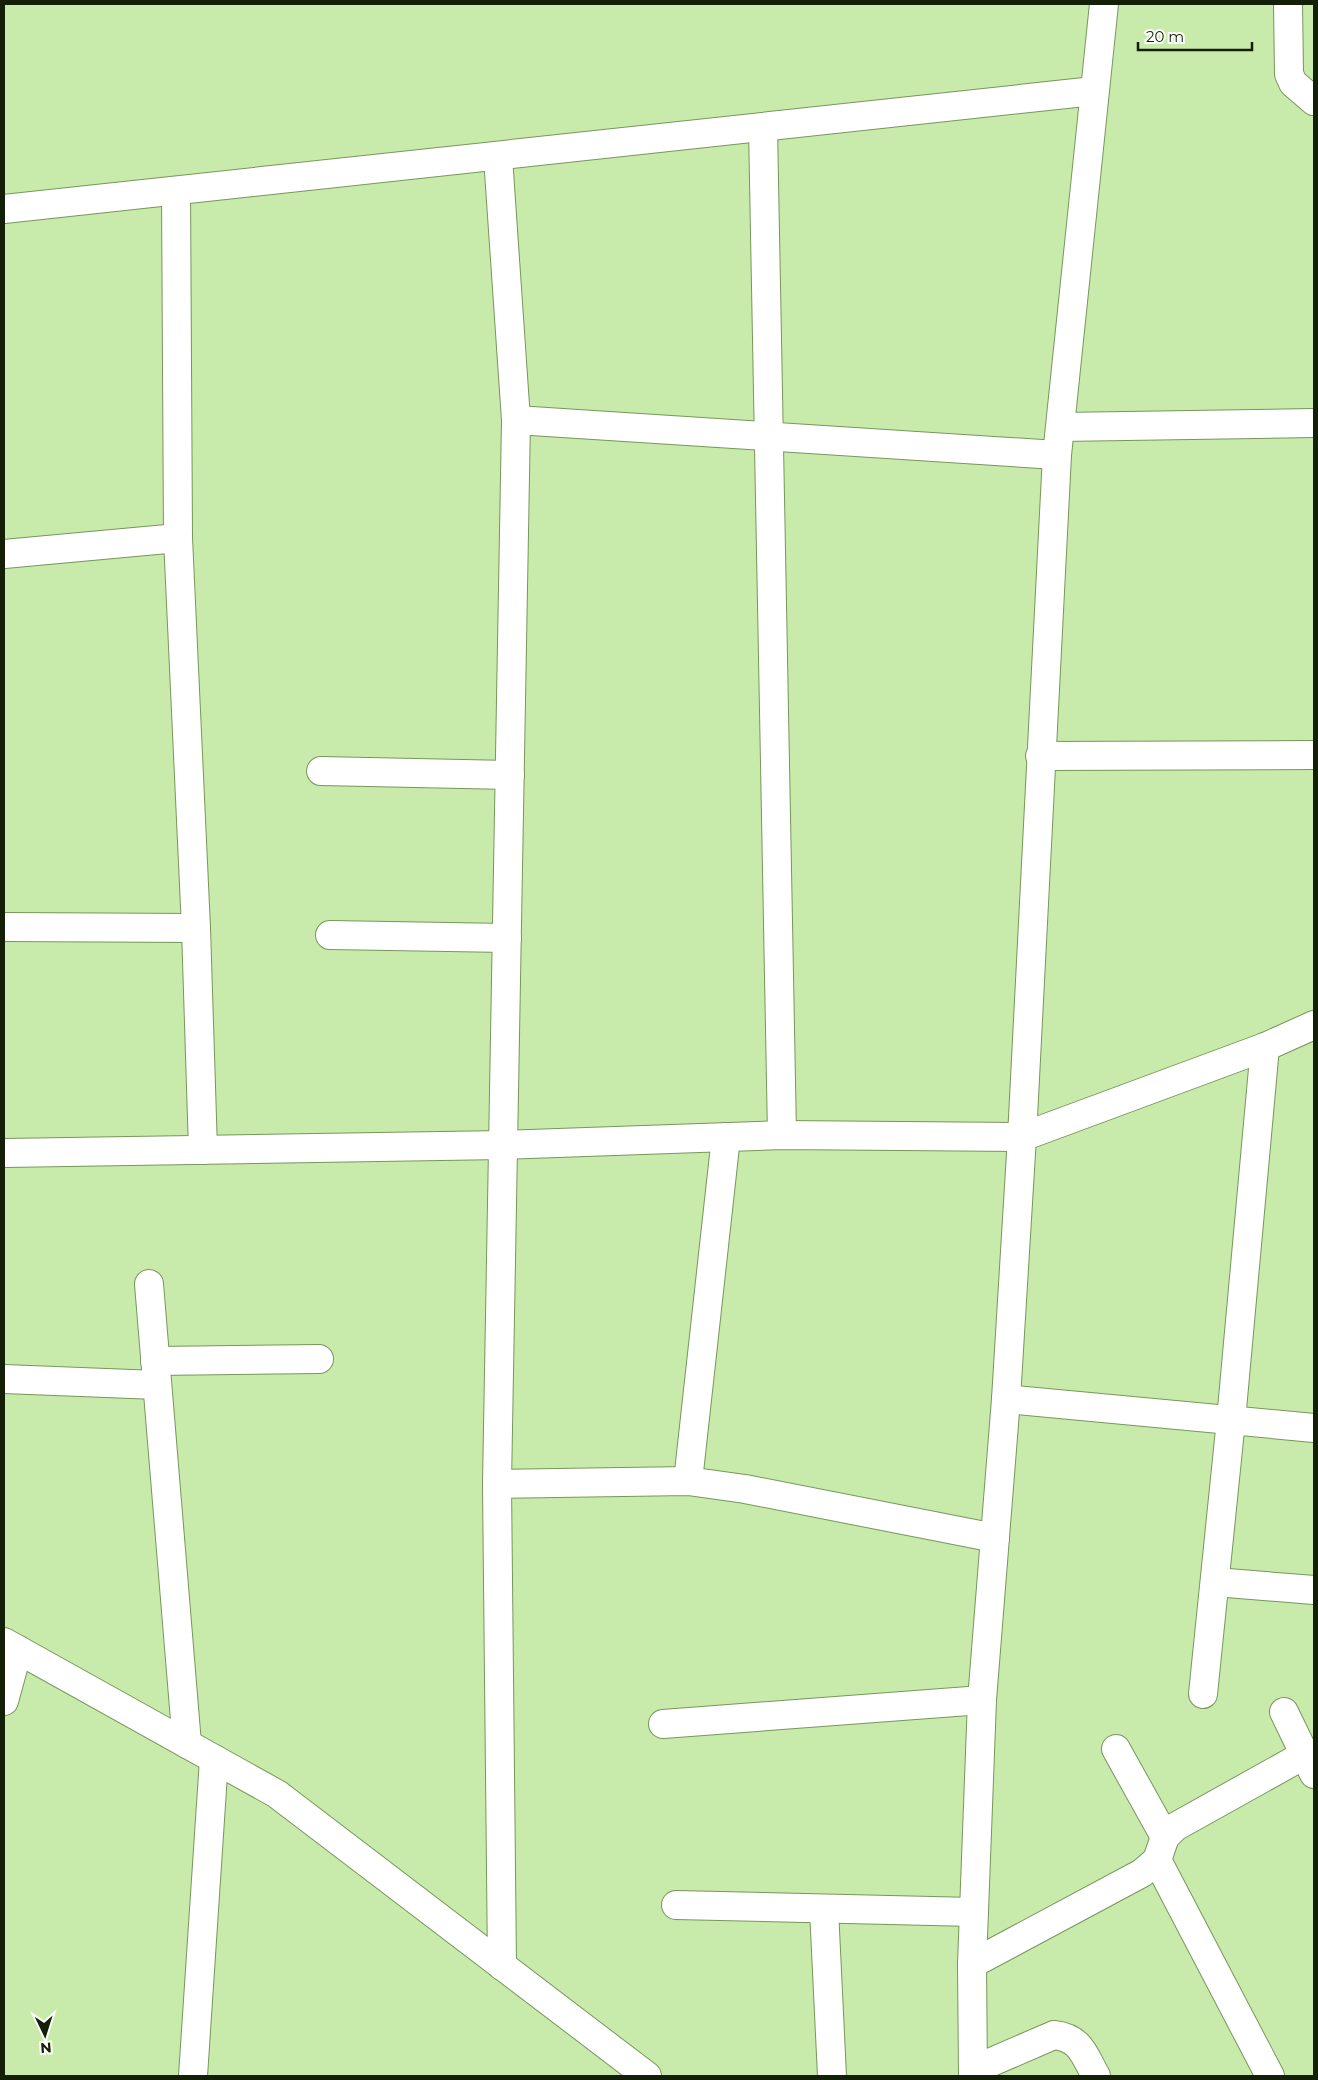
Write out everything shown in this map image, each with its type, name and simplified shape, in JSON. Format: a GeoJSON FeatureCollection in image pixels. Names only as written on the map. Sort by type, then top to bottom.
{"type":"FeatureCollection","features":[{"type":"Feature","properties":{"kind":"street"},"geometry":{"type":"LineString","coordinates":[[1096,2076],[1077,2042],[1068,2036],[1054,2035],[973,2073],[972,1964],[982,1700],[1006,1399],[1022,1137],[1040,756],[1058,456],[1104,4]]}},
{"type":"Feature","properties":{"kind":"street"},"geometry":{"type":"LineString","coordinates":[[1288,4],[1289,74],[1293,83],[1314,101]]}},
{"type":"Feature","properties":{"kind":"street"},"geometry":{"type":"LineString","coordinates":[[4,209],[1094,91]]}},
{"type":"Feature","properties":{"kind":"street"},"geometry":{"type":"LineString","coordinates":[[763,127],[782,1135]]}},
{"type":"Feature","properties":{"kind":"street"},"geometry":{"type":"LineString","coordinates":[[498,157],[516,420],[497,1484],[502,1966]]}},
{"type":"Feature","properties":{"kind":"street"},"geometry":{"type":"LineString","coordinates":[[176,190],[178,538],[196,928],[203,1150]]}},
{"type":"Feature","properties":{"kind":"street"},"geometry":{"type":"LineString","coordinates":[[516,420],[1058,456]]}},
{"type":"Feature","properties":{"kind":"street"},"geometry":{"type":"LineString","coordinates":[[1061,427],[1314,423]]}},
{"type":"Feature","properties":{"kind":"street"},"geometry":{"type":"LineString","coordinates":[[4,554],[178,538]]}},
{"type":"Feature","properties":{"kind":"street"},"geometry":{"type":"LineString","coordinates":[[1040,756],[1314,755]]}},
{"type":"Feature","properties":{"kind":"street"},"geometry":{"type":"LineString","coordinates":[[321,771],[510,775]]}},
{"type":"Feature","properties":{"kind":"street"},"geometry":{"type":"LineString","coordinates":[[4,927],[196,928]]}},
{"type":"Feature","properties":{"kind":"street"},"geometry":{"type":"LineString","coordinates":[[330,935],[507,938]]}},
{"type":"Feature","properties":{"kind":"street"},"geometry":{"type":"LineString","coordinates":[[4,1153],[503,1145],[782,1135],[1022,1137],[1265,1047],[1314,1025]]}},
{"type":"Feature","properties":{"kind":"street"},"geometry":{"type":"LineString","coordinates":[[1203,1694],[1231,1420],[1265,1047]]}},
{"type":"Feature","properties":{"kind":"street"},"geometry":{"type":"LineString","coordinates":[[688,1480],[726,1137]]}},
{"type":"Feature","properties":{"kind":"street"},"geometry":{"type":"LineString","coordinates":[[149,1284],[187,1744]]}},
{"type":"Feature","properties":{"kind":"street"},"geometry":{"type":"LineString","coordinates":[[4,1379],[156,1373],[319,1359]]}},
{"type":"Feature","properties":{"kind":"street"},"geometry":{"type":"LineString","coordinates":[[1006,1399],[1314,1428]]}},
{"type":"Feature","properties":{"kind":"street"},"geometry":{"type":"LineString","coordinates":[[497,1484],[688,1480],[745,1489],[995,1538]]}},
{"type":"Feature","properties":{"kind":"street"},"geometry":{"type":"LineString","coordinates":[[1215,1582],[1314,1590]]}},
{"type":"Feature","properties":{"kind":"street"},"geometry":{"type":"LineString","coordinates":[[4,1701],[11,1646],[277,1794],[646,2076]]}},
{"type":"Feature","properties":{"kind":"street"},"geometry":{"type":"LineString","coordinates":[[663,1724],[982,1700]]}},
{"type":"Feature","properties":{"kind":"street"},"geometry":{"type":"LineString","coordinates":[[972,1964],[1142,1873],[1175,1827],[1309,1764],[1284,1712]]}},
{"type":"Feature","properties":{"kind":"street"},"geometry":{"type":"LineString","coordinates":[[1116,1749],[1270,2076]]}},
{"type":"Feature","properties":{"kind":"street"},"geometry":{"type":"LineString","coordinates":[[193,2076],[214,1759]]}},
{"type":"Feature","properties":{"kind":"street"},"geometry":{"type":"LineString","coordinates":[[676,1905],[974,1912]]}},
{"type":"Feature","properties":{"kind":"street"},"geometry":{"type":"LineString","coordinates":[[824,1909],[832,2076]]}}]}
